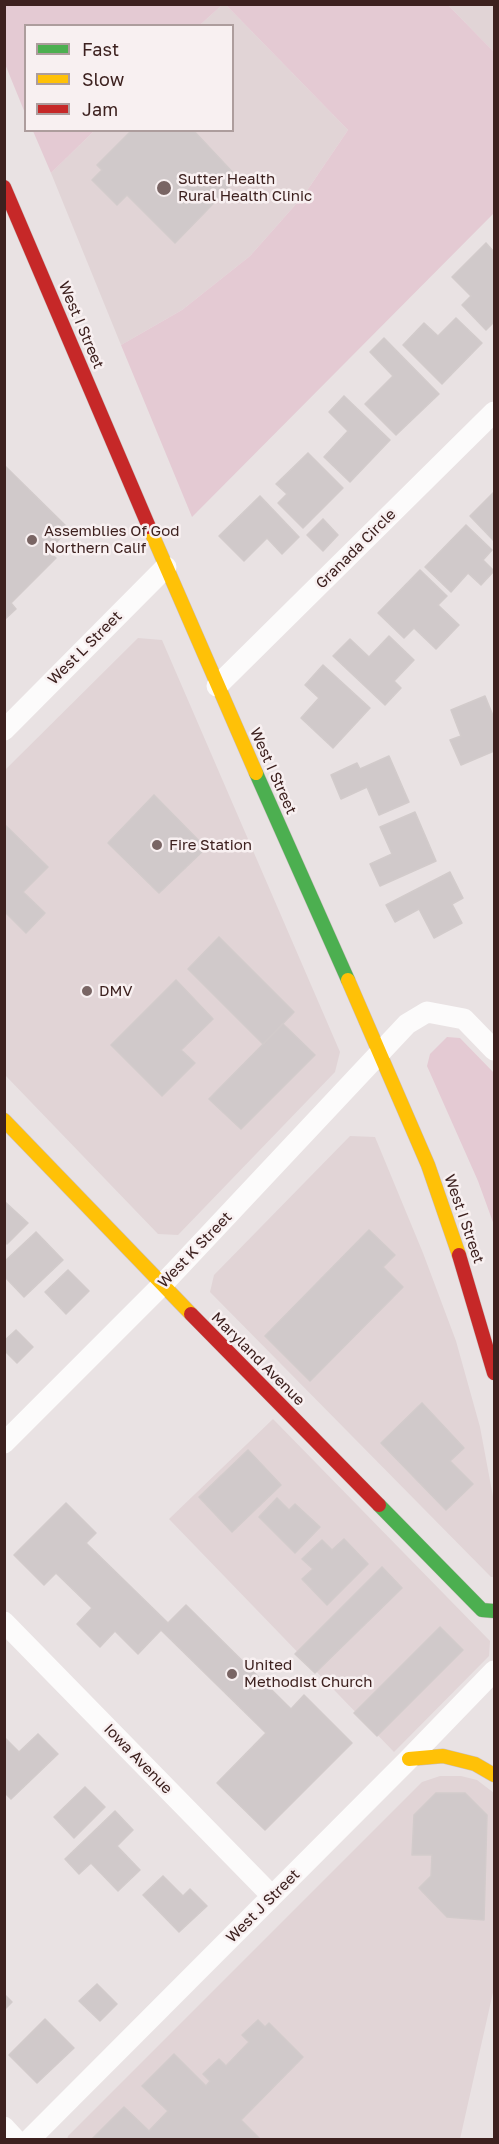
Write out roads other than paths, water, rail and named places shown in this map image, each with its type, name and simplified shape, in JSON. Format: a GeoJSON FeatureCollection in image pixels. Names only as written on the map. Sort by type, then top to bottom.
{"type":"FeatureCollection","features":[{"type":"Feature","properties":{"kind":"street","name":"West I Street"},"geometry":{"type":"LineString","coordinates":[[4,187],[217,686],[428,1165],[455,1241],[495,1373]]}},
{"type":"Feature","properties":{"kind":"street","name":"Granada Circle"},"geometry":{"type":"LineString","coordinates":[[217,686],[495,412]]}},
{"type":"Feature","properties":{"kind":"street","name":"West L Street"},"geometry":{"type":"LineString","coordinates":[[4,730],[166,567]]}},
{"type":"Feature","properties":{"kind":"street","name":"West K Street"},"geometry":{"type":"LineString","coordinates":[[4,1443],[162,1285],[381,1054],[406,1024],[427,1012],[464,1019],[495,1050]]}},
{"type":"Feature","properties":{"kind":"street","name":"Maryland Avenue"},"geometry":{"type":"LineString","coordinates":[[4,1120],[162,1285],[482,1610],[495,1611]]}},
{"type":"Feature","properties":{"kind":"street","name":"Iowa Avenue"},"geometry":{"type":"LineString","coordinates":[[4,1623],[272,1896]]}},
{"type":"Feature","properties":{"kind":"street","name":"West J Street"},"geometry":{"type":"LineString","coordinates":[[29,2139],[495,1671]]}},
{"type":"Feature","properties":{"kind":"street"},"geometry":{"type":"LineString","coordinates":[[409,1759],[443,1756],[475,1764],[495,1775]]}},
{"type":"Feature","properties":{"kind":"street"},"geometry":{"type":"LineString","coordinates":[[4,2127],[16,2139]]}},
{"type":"Feature","properties":{"kind":"place","name":"Sutter Health Rural Health Clinic"},"geometry":{"type":"Point","coordinates":[164,188]}},
{"type":"Feature","properties":{"kind":"place","name":"Assemblies Of God Northern Calif"},"geometry":{"type":"Point","coordinates":[32,540]}},
{"type":"Feature","properties":{"kind":"place","name":"Fire Station"},"geometry":{"type":"Point","coordinates":[157,845]}},
{"type":"Feature","properties":{"kind":"place","name":"DMV"},"geometry":{"type":"Point","coordinates":[87,991]}},
{"type":"Feature","properties":{"kind":"place","name":"United Methodist Church"},"geometry":{"type":"Point","coordinates":[232,1674]}}]}
